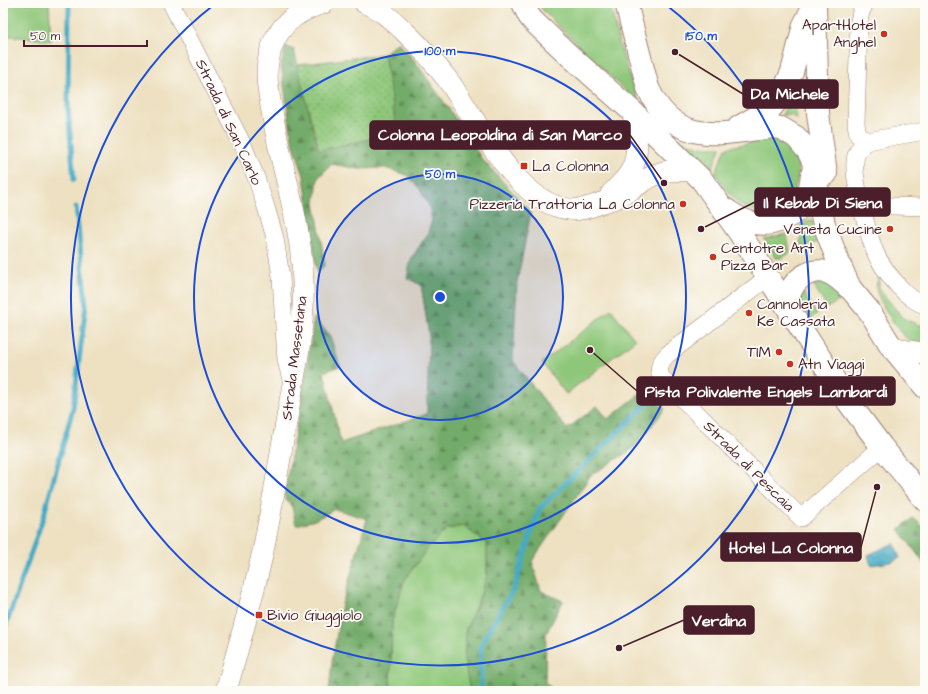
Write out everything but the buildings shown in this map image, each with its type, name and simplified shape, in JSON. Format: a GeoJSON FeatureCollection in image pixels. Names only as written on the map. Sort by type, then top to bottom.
{"type":"FeatureCollection","features":[{"type":"Feature","properties":{"kind":"main road"},"geometry":{"type":"LineString","coordinates":[[522,3],[533,21],[633,112],[693,171],[723,207],[849,403],[925,500]]}},
{"type":"Feature","properties":{"kind":"main road"},"geometry":{"type":"LineString","coordinates":[[626,3],[652,99],[670,120],[688,130],[713,134],[773,127],[781,128],[796,137],[808,152],[813,161],[824,224],[850,288]]}},
{"type":"Feature","properties":{"kind":"main road"},"geometry":{"type":"LineString","coordinates":[[727,133],[760,116],[770,109],[781,96],[792,72],[804,25],[815,3]]}},
{"type":"Feature","properties":{"kind":"main road"},"geometry":{"type":"LineString","coordinates":[[815,3],[818,113],[824,161],[831,197],[841,231],[870,312]]}},
{"type":"Feature","properties":{"kind":"main road"},"geometry":{"type":"LineString","coordinates":[[723,207],[742,219],[757,224],[770,224],[784,219],[796,211],[806,199],[811,185],[818,113]]}},
{"type":"Feature","properties":{"kind":"main road"},"geometry":{"type":"LineString","coordinates":[[790,313],[790,294],[797,281],[805,274],[812,272],[827,272],[832,274],[850,288],[870,312],[891,346],[925,387]]}},
{"type":"Feature","properties":{"kind":"street","name":"Strada di San Carlo"},"geometry":{"type":"LineString","coordinates":[[171,3],[244,147],[266,208],[275,238],[281,277],[286,360],[293,387]]}},
{"type":"Feature","properties":{"kind":"street","name":"Strada Massetana"},"geometry":{"type":"LineString","coordinates":[[226,691],[261,559],[293,387],[302,320],[302,260],[294,209],[275,129],[267,73],[271,49],[278,33],[284,25],[302,12],[324,3]]}},
{"type":"Feature","properties":{"kind":"street"},"geometry":{"type":"LineString","coordinates":[[365,3],[374,7],[394,22],[428,56],[450,83],[510,171],[526,187],[540,198],[551,204],[564,208],[583,209],[619,197],[661,172],[693,171]]}},
{"type":"Feature","properties":{"kind":"street"},"geometry":{"type":"LineString","coordinates":[[865,3],[859,21],[856,124],[858,135],[867,141]]}},
{"type":"Feature","properties":{"kind":"street"},"geometry":{"type":"LineString","coordinates":[[603,202],[626,178],[634,164],[637,147],[633,112]]}},
{"type":"Feature","properties":{"kind":"street"},"geometry":{"type":"LineString","coordinates":[[925,131],[867,141],[860,147],[855,160],[855,168],[862,205],[875,249],[883,266],[908,295],[925,305]]}},
{"type":"Feature","properties":{"kind":"street"},"geometry":{"type":"LineString","coordinates":[[862,205],[925,206]]}},
{"type":"Feature","properties":{"kind":"street","name":"Strada di Pescaia"},"geometry":{"type":"LineString","coordinates":[[768,277],[668,354],[660,365],[659,371],[664,381],[801,518],[882,447]]}},
{"type":"Feature","properties":{"kind":"street"},"geometry":{"type":"LineString","coordinates":[[891,346],[907,351],[925,353]]}},
{"type":"Feature","properties":{"kind":"green space"},"geometry":{"type":"Polygon","coordinates":[[[3,3],[49,3],[51,41],[3,35],[3,3]]]}},
{"type":"Feature","properties":{"kind":"green space"},"geometry":{"type":"Polygon","coordinates":[[[538,3],[610,3],[620,47],[639,104],[544,12],[538,3]]]}},
{"type":"Feature","properties":{"kind":"green space"},"geometry":{"type":"Polygon","coordinates":[[[398,42],[415,61],[482,159],[531,212],[517,282],[513,361],[567,429],[597,406],[608,419],[645,390],[665,409],[634,448],[591,475],[532,561],[541,591],[563,601],[546,634],[545,683],[556,691],[470,691],[464,660],[466,629],[478,602],[487,575],[487,544],[464,526],[447,529],[427,549],[404,581],[392,621],[390,691],[329,691],[332,662],[342,604],[367,519],[335,509],[315,520],[296,525],[292,507],[284,496],[314,317],[330,336],[340,366],[324,372],[341,443],[427,414],[429,335],[421,285],[407,278],[411,259],[427,235],[432,220],[429,206],[419,188],[407,175],[385,168],[359,169],[332,164],[318,178],[315,203],[325,265],[317,273],[304,176],[292,139],[281,65],[286,46],[294,50],[319,150],[397,133],[384,54],[398,42]]]}},
{"type":"Feature","properties":{"kind":"green space"},"geometry":{"type":"Polygon","coordinates":[[[384,54],[397,133],[319,150],[297,65],[384,54]]]}},
{"type":"Feature","properties":{"kind":"green space"},"geometry":{"type":"Polygon","coordinates":[[[790,98],[796,100],[797,120],[791,115],[782,115],[790,98]]]}},
{"type":"Feature","properties":{"kind":"green space"},"geometry":{"type":"Polygon","coordinates":[[[767,138],[781,143],[791,151],[797,162],[798,174],[795,187],[788,197],[778,206],[763,210],[745,208],[740,205],[728,192],[715,173],[726,148],[767,138]]]}},
{"type":"Feature","properties":{"kind":"green space"},"geometry":{"type":"Polygon","coordinates":[[[679,140],[701,147],[721,147],[712,169],[678,142],[679,140]]]}},
{"type":"Feature","properties":{"kind":"green space"},"geometry":{"type":"Polygon","coordinates":[[[809,220],[812,220],[818,242],[802,247],[800,241],[801,234],[799,232],[793,232],[809,220]]]}},
{"type":"Feature","properties":{"kind":"green space"},"geometry":{"type":"Polygon","coordinates":[[[787,234],[790,253],[781,258],[776,258],[764,239],[787,234]]]}},
{"type":"Feature","properties":{"kind":"green space"},"geometry":{"type":"Polygon","coordinates":[[[881,274],[884,277],[879,280],[879,289],[904,319],[919,325],[925,325],[925,344],[907,339],[893,322],[876,289],[877,281],[881,274]]]}},
{"type":"Feature","properties":{"kind":"green space"},"geometry":{"type":"Polygon","coordinates":[[[810,279],[826,279],[844,298],[827,308],[810,279]]]}},
{"type":"Feature","properties":{"kind":"green space"},"geometry":{"type":"Polygon","coordinates":[[[800,288],[817,314],[805,322],[800,315],[797,293],[800,288]]]}},
{"type":"Feature","properties":{"kind":"green space"},"geometry":{"type":"Polygon","coordinates":[[[611,309],[635,340],[566,394],[542,363],[611,309]]]}},
{"type":"Feature","properties":{"kind":"green space"},"geometry":{"type":"Polygon","coordinates":[[[913,518],[925,528],[925,565],[899,529],[913,518]]]}},
{"type":"Feature","properties":{"kind":"green space"},"geometry":{"type":"Polygon","coordinates":[[[464,526],[487,544],[487,575],[478,602],[466,629],[470,691],[390,691],[392,621],[404,581],[427,549],[447,529],[464,526]]]}},
{"type":"Feature","properties":{"kind":"water"},"geometry":{"type":"Polygon","coordinates":[[[894,543],[900,558],[891,562],[871,565],[868,555],[894,543]]]}},
{"type":"Feature","properties":{"kind":"waterway"},"geometry":{"type":"LineString","coordinates":[[69,3],[68,109],[74,180]]}},
{"type":"Feature","properties":{"kind":"waterway"},"geometry":{"type":"LineString","coordinates":[[3,634],[44,515],[73,408],[86,305],[76,207]]}},
{"type":"Feature","properties":{"kind":"waterway"},"geometry":{"type":"LineString","coordinates":[[481,691],[481,645],[514,588],[539,509],[653,398]]}},
{"type":"Feature","properties":{"kind":"place","name":"ApartHotel Anghel"},"geometry":{"type":"Point","coordinates":[884,34]}},
{"type":"Feature","properties":{"kind":"place","name":"Da Michele"},"geometry":{"type":"Point","coordinates":[675,52]}},
{"type":"Feature","properties":{"kind":"place","name":"La Colonna"},"geometry":{"type":"Point","coordinates":[524,166]}},
{"type":"Feature","properties":{"kind":"place","name":"Colonna Leopoldina di San Marco"},"geometry":{"type":"Point","coordinates":[664,183]}},
{"type":"Feature","properties":{"kind":"place","name":"Pizzeria Trattoria La Colonna"},"geometry":{"type":"Point","coordinates":[683,204]}},
{"type":"Feature","properties":{"kind":"place","name":"Il Kebab Di Siena"},"geometry":{"type":"Point","coordinates":[701,229]}},
{"type":"Feature","properties":{"kind":"place","name":"Veneta Cucine"},"geometry":{"type":"Point","coordinates":[890,229]}},
{"type":"Feature","properties":{"kind":"place","name":"Centotre Art Pizza Bar"},"geometry":{"type":"Point","coordinates":[713,257]}},
{"type":"Feature","properties":{"kind":"place","name":"Cannoleria Ke Cassata"},"geometry":{"type":"Point","coordinates":[749,313]}},
{"type":"Feature","properties":{"kind":"place","name":"Pista Polivalente Engels Lambardi"},"geometry":{"type":"Point","coordinates":[590,350]}},
{"type":"Feature","properties":{"kind":"place","name":"TIM"},"geometry":{"type":"Point","coordinates":[779,352]}},
{"type":"Feature","properties":{"kind":"place","name":"Atn Viaggi"},"geometry":{"type":"Point","coordinates":[790,364]}},
{"type":"Feature","properties":{"kind":"place","name":"Hotel La Colonna"},"geometry":{"type":"Point","coordinates":[877,487]}},
{"type":"Feature","properties":{"kind":"place","name":"Bivio Giuggiolo"},"geometry":{"type":"Point","coordinates":[259,615]}},
{"type":"Feature","properties":{"kind":"place","name":"Verdina"},"geometry":{"type":"Point","coordinates":[619,648]}}]}
